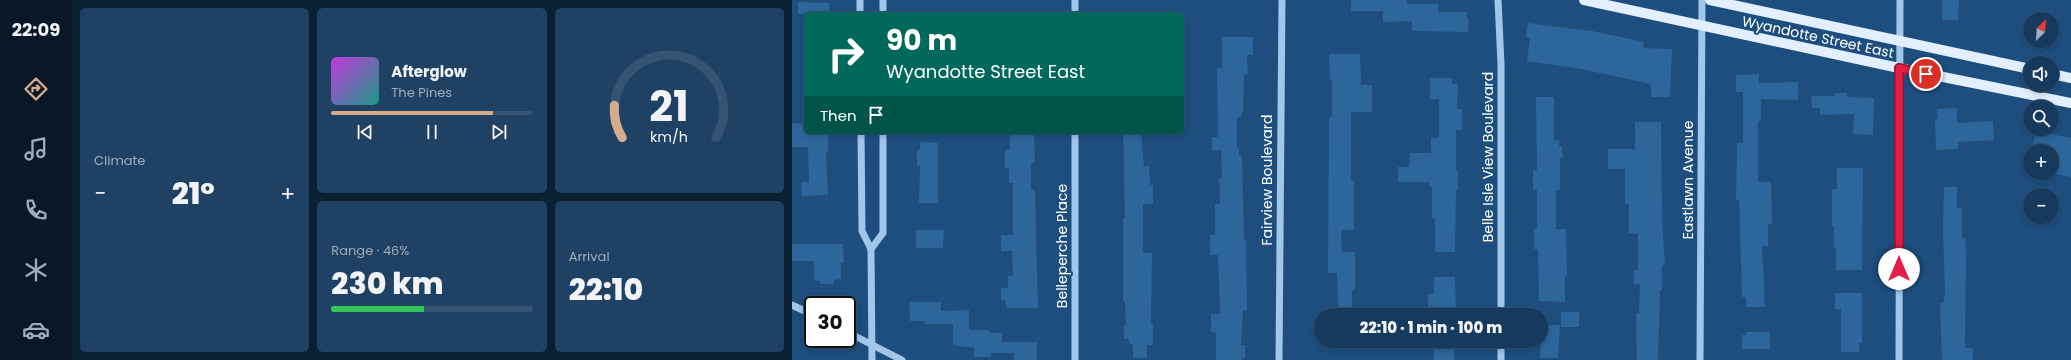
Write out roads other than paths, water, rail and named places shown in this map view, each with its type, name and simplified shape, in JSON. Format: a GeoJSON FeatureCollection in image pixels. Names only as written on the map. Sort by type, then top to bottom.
{"type":"FeatureCollection","features":[{"type":"Feature","properties":{"kind":"main road","name":"Wyandotte Street East"},"geometry":{"type":"LineString","coordinates":[[1584,0],[1899,68],[2071,103]]}},
{"type":"Feature","properties":{"kind":"main road","name":"Wyandotte Street East"},"geometry":{"type":"LineString","coordinates":[[1710,0],[2023,68]]}},
{"type":"Feature","properties":{"kind":"main road"},"geometry":{"type":"LineString","coordinates":[[2059,75],[2071,78]]}},
{"type":"Feature","properties":{"kind":"street"},"geometry":{"type":"LineString","coordinates":[[860,0],[860,12]]}},
{"type":"Feature","properties":{"kind":"street"},"geometry":{"type":"LineString","coordinates":[[883,12],[884,0]]}},
{"type":"Feature","properties":{"kind":"street"},"geometry":{"type":"LineString","coordinates":[[1075,0],[1075,12]]}},
{"type":"Feature","properties":{"kind":"street","name":"Fairview Boulevard"},"geometry":{"type":"LineString","coordinates":[[1279,360],[1282,0]]}},
{"type":"Feature","properties":{"kind":"street","name":"Belle Isle View Boulevard"},"geometry":{"type":"LineString","coordinates":[[1498,0],[1501,64],[1501,308]]}},
{"type":"Feature","properties":{"kind":"street","name":"Eastlawn Avenue"},"geometry":{"type":"LineString","coordinates":[[1700,360],[1702,0]]}},
{"type":"Feature","properties":{"kind":"street"},"geometry":{"type":"LineString","coordinates":[[1899,360],[1900,0]]}},
{"type":"Feature","properties":{"kind":"street"},"geometry":{"type":"LineString","coordinates":[[861,134],[862,231],[871,249],[872,360]]}},
{"type":"Feature","properties":{"kind":"street"},"geometry":{"type":"LineString","coordinates":[[871,249],[882,233],[883,134]]}},
{"type":"Feature","properties":{"kind":"street","name":"Belleperche Place"},"geometry":{"type":"LineString","coordinates":[[1075,134],[1075,360]]}},
{"type":"Feature","properties":{"kind":"street"},"geometry":{"type":"LineString","coordinates":[[792,305],[804,311]]}},
{"type":"Feature","properties":{"kind":"street"},"geometry":{"type":"LineString","coordinates":[[856,337],[902,360]]}},
{"type":"Feature","properties":{"kind":"street"},"geometry":{"type":"LineString","coordinates":[[1501,348],[1501,360]]}}]}
